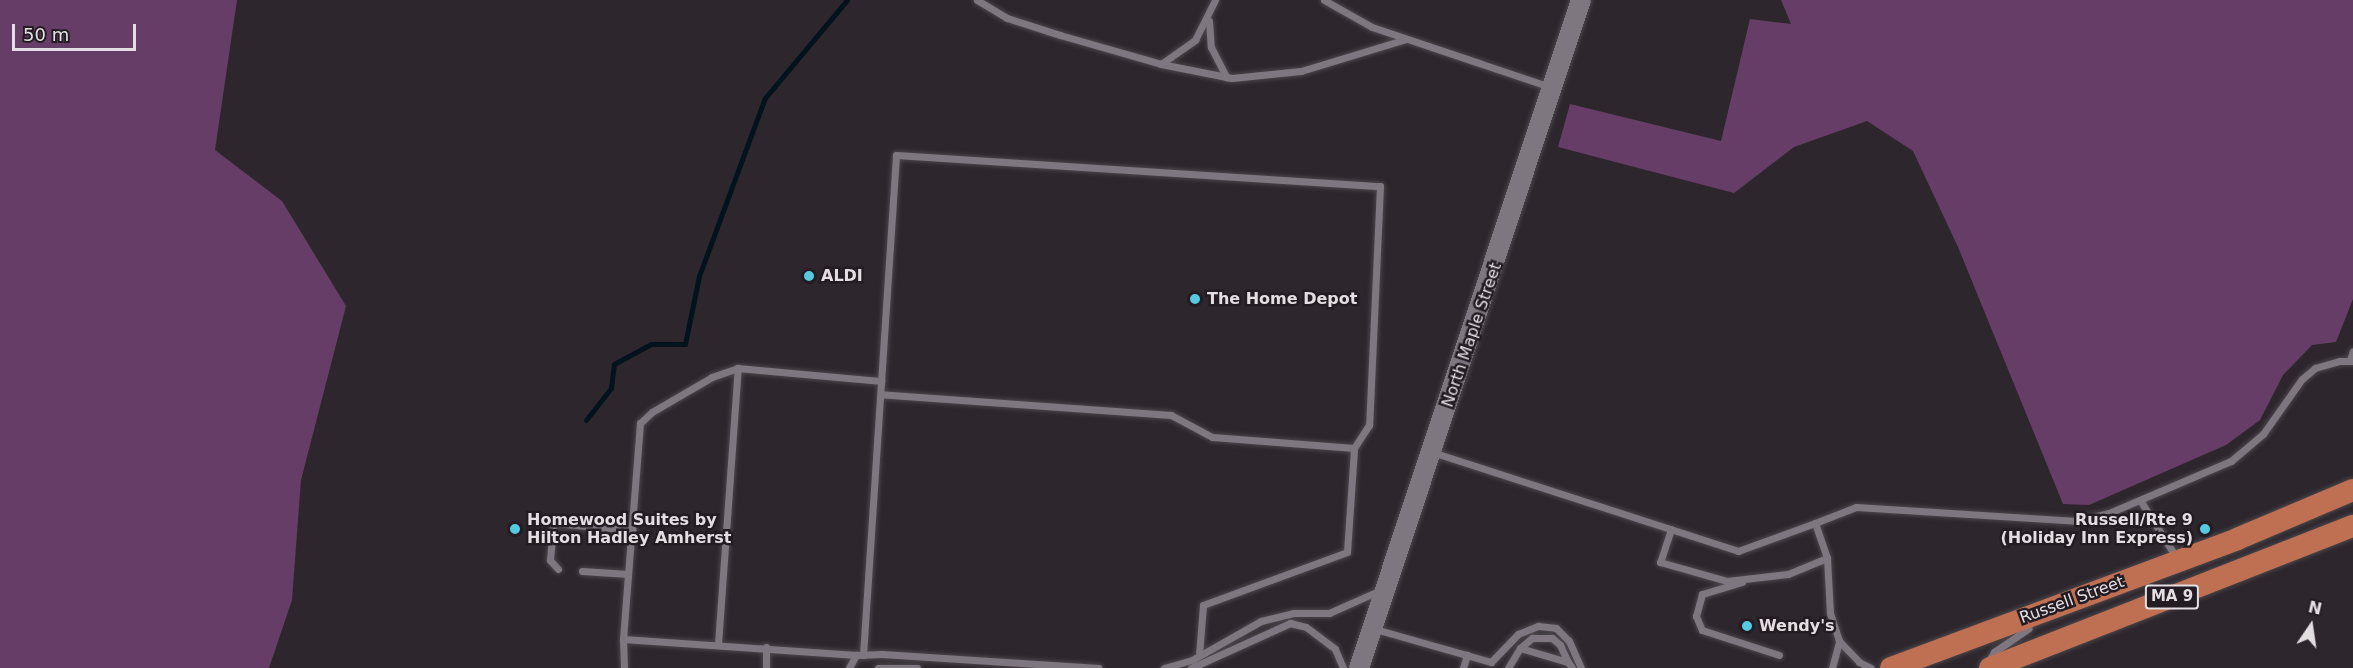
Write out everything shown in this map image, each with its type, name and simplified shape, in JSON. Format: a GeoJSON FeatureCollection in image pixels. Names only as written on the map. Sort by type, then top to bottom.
{"type":"FeatureCollection","features":[{"type":"Feature","properties":{"kind":"highway","name":"Russell Street"},"geometry":{"type":"LineString","coordinates":[[1891,668],[2179,561],[2353,490]]}},
{"type":"Feature","properties":{"kind":"highway","name":"Russell Street"},"geometry":{"type":"LineString","coordinates":[[1988,668],[2024,661],[2353,526]]}},
{"type":"Feature","properties":{"kind":"main road","name":"North Maple Street"},"geometry":{"type":"LineString","coordinates":[[1359,668],[1581,0]]}},
{"type":"Feature","properties":{"kind":"lane"},"geometry":{"type":"LineString","coordinates":[[977,0],[1007,18],[1161,64],[1226,77],[1284,74],[1406,39]]}},
{"type":"Feature","properties":{"kind":"lane"},"geometry":{"type":"LineString","coordinates":[[1161,64],[1186,50],[1209,18],[1215,0]]}},
{"type":"Feature","properties":{"kind":"lane"},"geometry":{"type":"LineString","coordinates":[[1324,0],[1354,20],[1553,88]]}},
{"type":"Feature","properties":{"kind":"lane"},"geometry":{"type":"LineString","coordinates":[[1209,18],[1211,48],[1226,77]]}},
{"type":"Feature","properties":{"kind":"lane"},"geometry":{"type":"LineString","coordinates":[[849,668],[859,655],[881,394],[896,155],[1380,186],[1369,425],[1354,448],[1347,552],[1203,605],[1199,656]]}},
{"type":"Feature","properties":{"kind":"lane"},"geometry":{"type":"LineString","coordinates":[[1432,452],[1738,551],[1856,507],[2077,521],[2140,500],[2249,449],[2302,379],[2327,363],[2351,361],[2353,351]]}},
{"type":"Feature","properties":{"kind":"lane"},"geometry":{"type":"LineString","coordinates":[[718,644],[738,368]]}},
{"type":"Feature","properties":{"kind":"lane"},"geometry":{"type":"LineString","coordinates":[[624,668],[623,639],[640,423],[652,412],[712,377],[738,368],[881,381]]}},
{"type":"Feature","properties":{"kind":"lane"},"geometry":{"type":"LineString","coordinates":[[881,394],[1171,415],[1212,437],[1354,448]]}},
{"type":"Feature","properties":{"kind":"lane"},"geometry":{"type":"LineString","coordinates":[[2140,500],[2179,561]]}},
{"type":"Feature","properties":{"kind":"lane"},"geometry":{"type":"LineString","coordinates":[[558,569],[550,560],[553,523],[633,530]]}},
{"type":"Feature","properties":{"kind":"lane"},"geometry":{"type":"LineString","coordinates":[[1815,523],[1827,558],[1830,613],[1839,641],[1859,662],[1871,668]]}},
{"type":"Feature","properties":{"kind":"lane"},"geometry":{"type":"LineString","coordinates":[[1671,530],[1660,562],[1727,581],[1788,574],[1827,558]]}},
{"type":"Feature","properties":{"kind":"lane"},"geometry":{"type":"LineString","coordinates":[[582,571],[628,574]]}},
{"type":"Feature","properties":{"kind":"lane"},"geometry":{"type":"LineString","coordinates":[[1747,579],[1702,594],[1696,616],[1702,630],[1779,655]]}},
{"type":"Feature","properties":{"kind":"lane"},"geometry":{"type":"LineString","coordinates":[[1164,668],[1199,656],[1261,621],[1293,613],[1329,614],[1386,587]]}},
{"type":"Feature","properties":{"kind":"lane"},"geometry":{"type":"LineString","coordinates":[[1988,668],[1994,652],[2015,635],[2071,600]]}},
{"type":"Feature","properties":{"kind":"lane"},"geometry":{"type":"LineString","coordinates":[[1191,668],[1290,623],[1306,627],[1327,642],[1343,668]]}},
{"type":"Feature","properties":{"kind":"lane"},"geometry":{"type":"LineString","coordinates":[[1373,629],[1467,655],[1493,665],[1518,634],[1538,626],[1556,628],[1569,641],[1581,668]]}},
{"type":"Feature","properties":{"kind":"lane"},"geometry":{"type":"LineString","coordinates":[[1508,668],[1520,648],[1532,638],[1551,638],[1560,645],[1570,665]]}},
{"type":"Feature","properties":{"kind":"lane"},"geometry":{"type":"LineString","coordinates":[[623,639],[1099,668]]}},
{"type":"Feature","properties":{"kind":"lane"},"geometry":{"type":"LineString","coordinates":[[1832,668],[1839,641]]}},
{"type":"Feature","properties":{"kind":"lane"},"geometry":{"type":"LineString","coordinates":[[766,647],[766,668]]}},
{"type":"Feature","properties":{"kind":"lane"},"geometry":{"type":"LineString","coordinates":[[1520,648],[1570,665]]}},
{"type":"Feature","properties":{"kind":"lane"},"geometry":{"type":"LineString","coordinates":[[1463,668],[1467,655]]}},
{"type":"Feature","properties":{"kind":"lane"},"geometry":{"type":"LineString","coordinates":[[878,668],[917,668]]}},
{"type":"Feature","properties":{"kind":"shaded area"},"geometry":{"type":"Polygon","coordinates":[[[0,0],[237,0],[215,150],[282,201],[346,306],[301,480],[292,600],[269,668],[0,668],[0,0]]]}},
{"type":"Feature","properties":{"kind":"shaded area"},"geometry":{"type":"Polygon","coordinates":[[[1781,0],[2353,0],[2353,299],[2336,342],[2312,345],[2283,375],[2260,420],[2226,445],[2089,505],[2063,504],[1958,247],[1913,151],[1867,121],[1794,147],[1734,193],[1558,147],[1570,104],[1721,141],[1750,19],[1791,24],[1781,0]]]}},
{"type":"Feature","properties":{"kind":"waterway"},"geometry":{"type":"LineString","coordinates":[[586,420],[611,388],[614,364],[651,344],[685,344],[699,276],[765,98],[847,0]]}},
{"type":"Feature","properties":{"kind":"place","name":"ALDI"},"geometry":{"type":"Point","coordinates":[809,276]}},
{"type":"Feature","properties":{"kind":"place","name":"The Home Depot"},"geometry":{"type":"Point","coordinates":[1195,299]}},
{"type":"Feature","properties":{"kind":"place","name":"Homewood Suites by Hilton Hadley Amherst"},"geometry":{"type":"Point","coordinates":[515,529]}},
{"type":"Feature","properties":{"kind":"place","name":"Russell/Rte 9 (Holiday Inn Express)"},"geometry":{"type":"Point","coordinates":[2205,529]}},
{"type":"Feature","properties":{"kind":"place","name":"Wendy's"},"geometry":{"type":"Point","coordinates":[1747,626]}}]}
